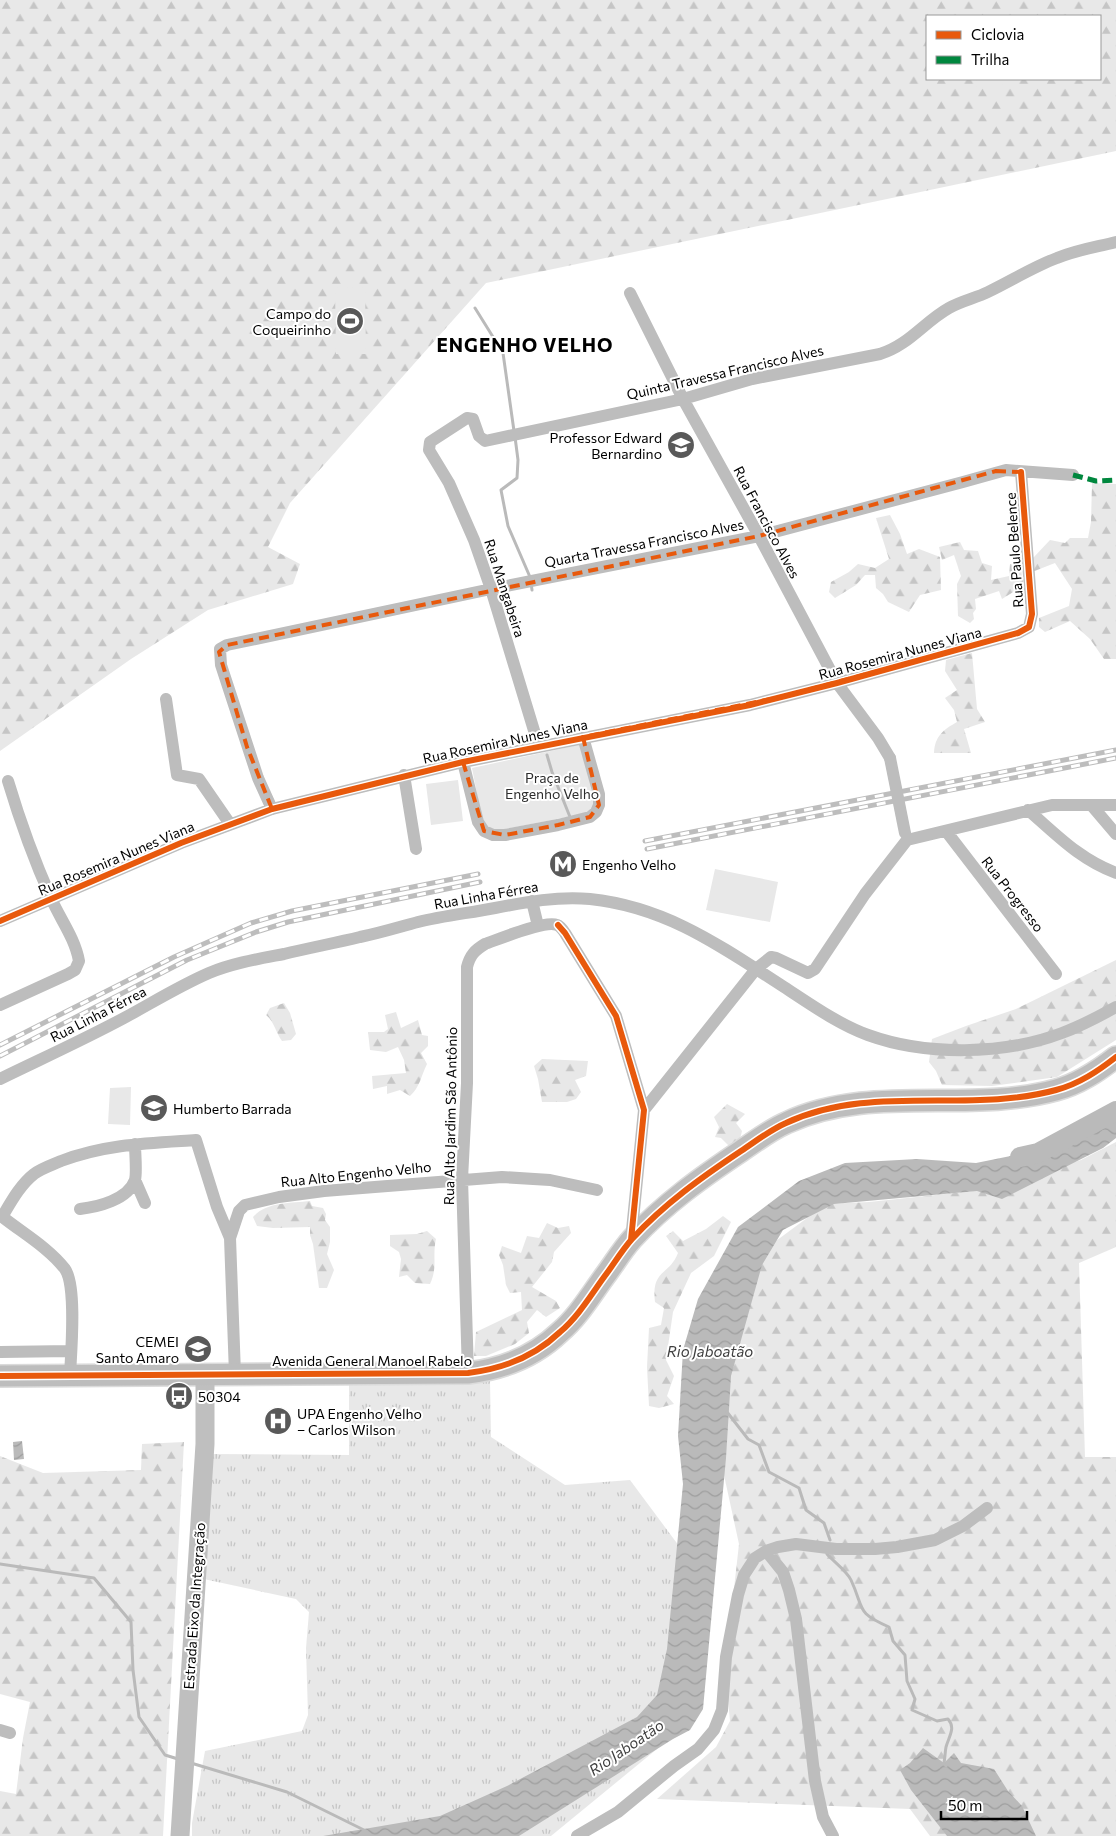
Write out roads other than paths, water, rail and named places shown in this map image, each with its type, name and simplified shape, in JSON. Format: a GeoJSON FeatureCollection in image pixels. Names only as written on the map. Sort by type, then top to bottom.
{"type":"FeatureCollection","features":[{"type":"Feature","properties":{"kind":"main road","name":"Avenida General Manoel Rabelo"},"geometry":{"type":"LineString","coordinates":[[0,1376],[468,1373],[489,1371],[512,1363],[538,1349],[560,1333],[574,1318],[632,1240],[682,1193],[706,1175],[786,1123],[827,1109],[875,1102],[986,1100],[1048,1092],[1058,1090],[1093,1075],[1116,1058]]}},
{"type":"Feature","properties":{"kind":"main road","name":"Estrada Eixo da Integração"},"geometry":{"type":"LineString","coordinates":[[180,1836],[205,1444],[205,1375]]}},
{"type":"Feature","properties":{"kind":"street","name":"Quinta Travessa Francisco Alves"},"geometry":{"type":"LineString","coordinates":[[428,444],[462,420],[470,417],[475,422],[484,441],[683,399],[752,379],[880,354],[894,349],[905,342],[934,318],[951,307],[986,293],[1058,257],[1116,242]]}},
{"type":"Feature","properties":{"kind":"street","name":"Rua Francisco Alves"},"geometry":{"type":"LineString","coordinates":[[630,293],[683,399],[759,536],[837,683],[878,738],[890,758],[906,836]]}},
{"type":"Feature","properties":{"kind":"street","name":"Rua Mangabeira"},"geometry":{"type":"LineString","coordinates":[[428,444],[429,450],[449,483],[466,521],[491,589],[539,747]]}},
{"type":"Feature","properties":{"kind":"street","name":"Quarta Travessa Francisco Alves"},"geometry":{"type":"LineString","coordinates":[[272,808],[258,778],[221,665],[220,649],[227,645],[315,625],[759,536],[996,472],[1006,470],[1073,474]]}},
{"type":"Feature","properties":{"kind":"street","name":"Rua Paulo Belence"},"geometry":{"type":"LineString","coordinates":[[1021,472],[1032,614],[1029,627]]}},
{"type":"Feature","properties":{"kind":"street","name":"Rua Rosemira Nunes Viana"},"geometry":{"type":"LineString","coordinates":[[0,921],[51,898],[272,808],[463,762],[750,705],[1012,635],[1029,627]]}},
{"type":"Feature","properties":{"kind":"street"},"geometry":{"type":"LineString","coordinates":[[166,699],[177,775],[200,779],[230,824]]}},
{"type":"Feature","properties":{"kind":"street"},"geometry":{"type":"LineString","coordinates":[[463,762],[478,822],[484,831],[493,835],[505,835],[558,825],[590,817],[596,812],[599,804],[599,794],[583,737]]}},
{"type":"Feature","properties":{"kind":"street"},"geometry":{"type":"LineString","coordinates":[[404,775],[416,849]]}},
{"type":"Feature","properties":{"kind":"street"},"geometry":{"type":"LineString","coordinates":[[0,1005],[68,974],[78,966],[79,961],[76,949],[51,898],[16,808],[8,781]]}},
{"type":"Feature","properties":{"kind":"street"},"geometry":{"type":"LineString","coordinates":[[632,1240],[644,1110],[756,969],[771,957],[804,972],[811,973],[816,969],[906,836],[946,831],[1052,805],[1116,806]]}},
{"type":"Feature","properties":{"kind":"street"},"geometry":{"type":"LineString","coordinates":[[1093,807],[1116,834]]}},
{"type":"Feature","properties":{"kind":"street"},"geometry":{"type":"LineString","coordinates":[[1028,810],[1079,855],[1116,873]]}},
{"type":"Feature","properties":{"kind":"street","name":"Rua Progresso"},"geometry":{"type":"LineString","coordinates":[[946,831],[1056,974]]}},
{"type":"Feature","properties":{"kind":"street","name":"Rua Linha Férrea"},"geometry":{"type":"LineString","coordinates":[[0,1079],[118,1021],[180,987],[211,972],[236,963],[370,935],[419,922],[532,901],[570,898],[623,904],[652,912],[704,936],[819,1009],[868,1035],[930,1049],[982,1049],[1038,1041],[1080,1026],[1116,1007]]}},
{"type":"Feature","properties":{"kind":"street"},"geometry":{"type":"LineString","coordinates":[[532,901],[538,926]]}},
{"type":"Feature","properties":{"kind":"street","name":"Rua Alto Jardim São Antônio"},"geometry":{"type":"LineString","coordinates":[[468,1373],[462,1179],[467,1083],[467,967],[469,960],[477,949],[485,944],[538,926],[558,925],[565,933],[616,1016],[644,1110]]}},
{"type":"Feature","properties":{"kind":"street"},"geometry":{"type":"LineString","coordinates":[[70,1375],[71,1298],[70,1282],[65,1270],[41,1247],[1,1216],[21,1188],[33,1175],[45,1168],[92,1151],[135,1144],[196,1140],[217,1207],[230,1238],[235,1374]]}},
{"type":"Feature","properties":{"kind":"street"},"geometry":{"type":"LineString","coordinates":[[135,1144],[135,1180],[145,1203]]}},
{"type":"Feature","properties":{"kind":"street","name":"Rua Alto Engenho Velho"},"geometry":{"type":"LineString","coordinates":[[230,1238],[239,1211],[245,1205],[324,1191],[502,1177],[533,1178],[597,1190]]}},
{"type":"Feature","properties":{"kind":"street"},"geometry":{"type":"LineString","coordinates":[[80,1209],[97,1207],[110,1202],[128,1190],[135,1180]]}},
{"type":"Feature","properties":{"kind":"street"},"geometry":{"type":"LineString","coordinates":[[0,1352],[71,1351]]}},
{"type":"Feature","properties":{"kind":"street"},"geometry":{"type":"LineString","coordinates":[[577,1836],[618,1812],[698,1749],[714,1730],[722,1710],[726,1657],[738,1595],[744,1575],[755,1558],[766,1551],[796,1544],[836,1549],[875,1549],[935,1540],[963,1526],[987,1508]]}},
{"type":"Feature","properties":{"kind":"street"},"geometry":{"type":"LineString","coordinates":[[766,1551],[783,1572],[796,1619],[816,1781],[823,1817],[833,1836]]}},
{"type":"Feature","properties":{"kind":"street"},"geometry":{"type":"LineString","coordinates":[[823,1817],[842,1836]]}},
{"type":"Feature","properties":{"kind":"water"},"geometry":{"type":"Polygon","coordinates":[[[1116,1112],[1116,1138],[1103,1148],[1002,1199],[977,1191],[834,1204],[783,1230],[762,1265],[731,1376],[726,1458],[703,1709],[690,1730],[519,1836],[323,1836],[440,1816],[507,1786],[637,1717],[657,1695],[667,1649],[683,1484],[678,1436],[683,1350],[698,1299],[738,1227],[799,1181],[845,1163],[917,1159],[976,1163],[1069,1144],[1116,1112]]]}},
{"type":"Feature","properties":{"kind":"water"},"geometry":{"type":"Polygon","coordinates":[[[22,1441],[24,1459],[14,1460],[13,1442],[22,1441]]]}},
{"type":"Feature","properties":{"kind":"water"},"geometry":{"type":"Polygon","coordinates":[[[923,1748],[944,1763],[954,1753],[961,1763],[994,1769],[1008,1791],[1022,1806],[1036,1836],[947,1836],[911,1790],[900,1770],[910,1763],[923,1748]]]}},
{"type":"Feature","properties":{"kind":"waterway"},"geometry":{"type":"LineString","coordinates":[[475,308],[503,353],[514,431]]}},
{"type":"Feature","properties":{"kind":"waterway"},"geometry":{"type":"LineString","coordinates":[[515,437],[518,460],[517,478],[501,490],[508,526],[530,577]]}},
{"type":"Feature","properties":{"kind":"waterway"},"geometry":{"type":"LineString","coordinates":[[531,583],[532,590]]}},
{"type":"Feature","properties":{"kind":"waterway"},"geometry":{"type":"LineString","coordinates":[[547,755],[570,817]]}},
{"type":"Feature","properties":{"kind":"waterway","name":"Rio Jaboatão"},"geometry":{"type":"LineString","coordinates":[[1020,1157],[1038,1153],[1116,1111]]}},
{"type":"Feature","properties":{"kind":"waterway"},"geometry":{"type":"LineString","coordinates":[[727,1412],[748,1439],[759,1445],[769,1472],[799,1488],[806,1510],[824,1523],[830,1540]]}},
{"type":"Feature","properties":{"kind":"waterway"},"geometry":{"type":"LineString","coordinates":[[827,1554],[849,1577],[862,1609],[871,1618],[889,1627],[893,1641],[905,1655],[907,1681],[915,1699],[912,1710],[937,1721],[948,1719],[950,1722],[952,1729],[946,1747],[944,1763],[946,1766]]}},
{"type":"Feature","properties":{"kind":"waterway"},"geometry":{"type":"LineString","coordinates":[[0,1564],[94,1578],[131,1622],[133,1670],[139,1717],[165,1755],[178,1759]]}},
{"type":"Feature","properties":{"kind":"waterway"},"geometry":{"type":"LineString","coordinates":[[191,1763],[287,1792],[366,1831]]}},
{"type":"Feature","properties":{"kind":"railway"},"geometry":{"type":"LineString","coordinates":[[645,841],[1116,750]]}},
{"type":"Feature","properties":{"kind":"railway"},"geometry":{"type":"LineString","coordinates":[[647,849],[1116,758]]}},
{"type":"Feature","properties":{"kind":"railway"},"geometry":{"type":"LineString","coordinates":[[0,1045],[174,957],[251,923],[292,911],[478,874]]}},
{"type":"Feature","properties":{"kind":"railway"},"geometry":{"type":"LineString","coordinates":[[0,1056],[187,960],[256,932],[288,922],[480,882]]}},
{"type":"Feature","properties":{"kind":"place","name":"Campo do Coqueirinho"},"geometry":{"type":"Point","coordinates":[350,321]}},
{"type":"Feature","properties":{"kind":"place","name":"Professor Edward Bernardino"},"geometry":{"type":"Point","coordinates":[681,445]}},
{"type":"Feature","properties":{"kind":"place","name":"Engenho Velho"},"geometry":{"type":"Point","coordinates":[563,864]}},
{"type":"Feature","properties":{"kind":"place","name":"Humberto Barrada"},"geometry":{"type":"Point","coordinates":[154,1108]}},
{"type":"Feature","properties":{"kind":"place","name":"CEMEI Santo Amaro"},"geometry":{"type":"Point","coordinates":[198,1349]}},
{"type":"Feature","properties":{"kind":"place","name":"50304"},"geometry":{"type":"Point","coordinates":[179,1396]}},
{"type":"Feature","properties":{"kind":"place","name":"UPA Engenho Velho – Carlos Wilson"},"geometry":{"type":"Point","coordinates":[278,1421]}},
{"type":"Feature","properties":{"kind":"district","name":"ENGENHO VELHO"},"geometry":{"type":"Point","coordinates":[525,344]}},
{"type":"Feature","properties":{"kind":"park label","name":"Praça de Engenho Velho"},"geometry":{"type":"Point","coordinates":[552,786]}}]}
